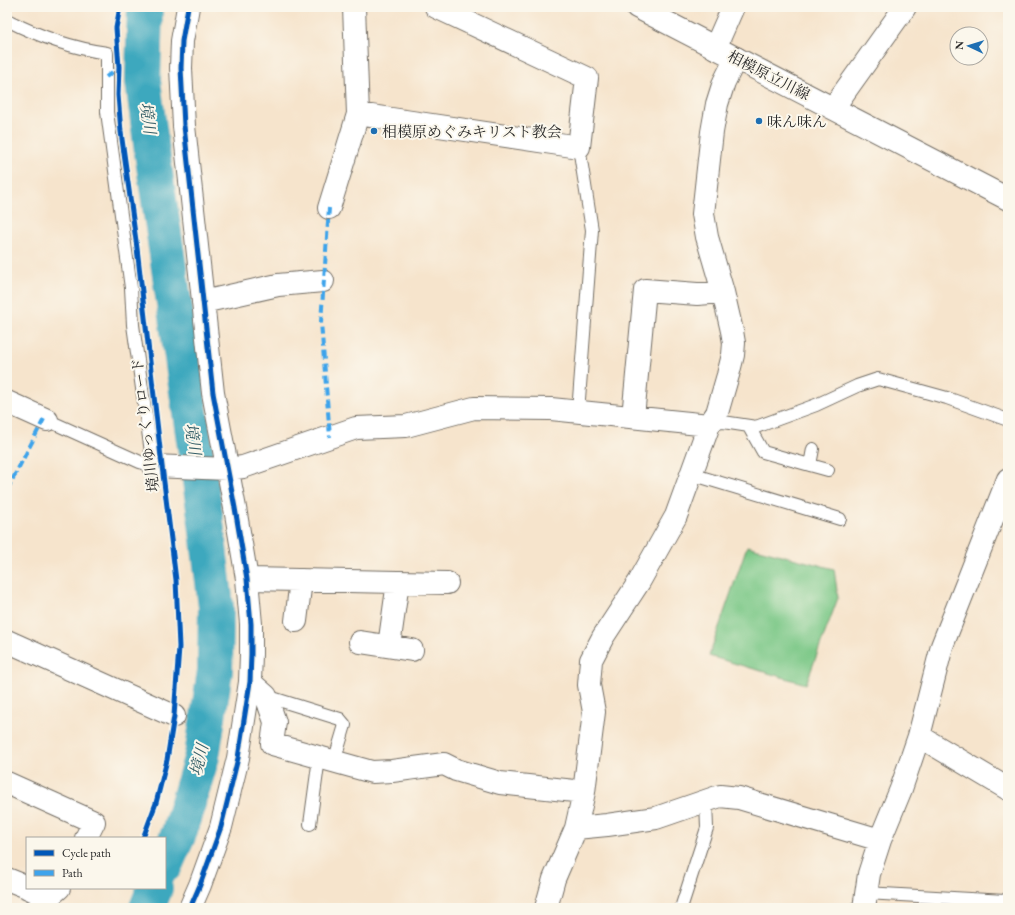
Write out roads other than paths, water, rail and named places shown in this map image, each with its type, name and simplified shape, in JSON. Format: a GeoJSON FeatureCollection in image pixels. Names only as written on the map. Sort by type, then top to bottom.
{"type":"FeatureCollection","features":[{"type":"Feature","properties":{"kind":"street"},"geometry":{"type":"LineString","coordinates":[[188,7],[182,42],[181,86],[213,393],[224,469],[246,579],[258,689],[275,722],[272,744],[372,772],[392,771],[444,764],[456,770],[500,783],[584,792]]}},
{"type":"Feature","properties":{"kind":"street"},"geometry":{"type":"LineString","coordinates":[[329,208],[358,114],[354,7]]}},
{"type":"Feature","properties":{"kind":"street"},"geometry":{"type":"LineString","coordinates":[[358,114],[579,147],[587,78],[436,7]]}},
{"type":"Feature","properties":{"kind":"street","name":"相模原立川線"},"geometry":{"type":"LineString","coordinates":[[637,7],[1008,198]]}},
{"type":"Feature","properties":{"kind":"street"},"geometry":{"type":"LineString","coordinates":[[715,48],[733,7]]}},
{"type":"Feature","properties":{"kind":"street"},"geometry":{"type":"LineString","coordinates":[[833,108],[905,7]]}},
{"type":"Feature","properties":{"kind":"street"},"geometry":{"type":"LineString","coordinates":[[546,908],[554,879],[576,828],[584,792],[594,712],[589,685],[591,660],[603,637],[639,582],[676,516],[709,425],[716,413],[733,356],[732,332],[723,292],[707,237],[704,214],[712,132],[717,104],[724,82],[736,58]]}},
{"type":"Feature","properties":{"kind":"street"},"geometry":{"type":"LineString","coordinates":[[203,302],[278,285],[323,281]]}},
{"type":"Feature","properties":{"kind":"street"},"geometry":{"type":"LineString","coordinates":[[633,417],[645,290],[696,294],[723,292]]}},
{"type":"Feature","properties":{"kind":"street"},"geometry":{"type":"LineString","coordinates":[[7,402],[47,420]]}},
{"type":"Feature","properties":{"kind":"street"},"geometry":{"type":"LineString","coordinates":[[160,466],[224,469],[244,467],[356,428],[406,426],[474,408],[551,409],[709,425]]}},
{"type":"Feature","properties":{"kind":"street"},"geometry":{"type":"LineString","coordinates":[[865,901],[869,874],[880,840],[901,790],[919,736],[942,646],[1008,479]]}},
{"type":"Feature","properties":{"kind":"street"},"geometry":{"type":"LineString","coordinates":[[246,579],[447,583]]}},
{"type":"Feature","properties":{"kind":"street"},"geometry":{"type":"LineString","coordinates":[[296,620],[301,580]]}},
{"type":"Feature","properties":{"kind":"street"},"geometry":{"type":"LineString","coordinates":[[389,646],[398,582]]}},
{"type":"Feature","properties":{"kind":"street"},"geometry":{"type":"LineString","coordinates":[[7,641],[174,716]]}},
{"type":"Feature","properties":{"kind":"street"},"geometry":{"type":"LineString","coordinates":[[360,642],[412,650]]}},
{"type":"Feature","properties":{"kind":"street"},"geometry":{"type":"LineString","coordinates":[[190,908],[200,886],[221,828],[238,758],[258,689]]}},
{"type":"Feature","properties":{"kind":"street"},"geometry":{"type":"LineString","coordinates":[[919,736],[1007,784]]}},
{"type":"Feature","properties":{"kind":"street"},"geometry":{"type":"LineString","coordinates":[[7,783],[94,822],[86,837]]}},
{"type":"Feature","properties":{"kind":"street"},"geometry":{"type":"LineString","coordinates":[[576,828],[607,826],[656,818],[720,796],[739,798],[880,840]]}},
{"type":"Feature","properties":{"kind":"street"},"geometry":{"type":"LineString","coordinates":[[7,879],[26,887]]}},
{"type":"Feature","properties":{"kind":"street"},"geometry":{"type":"LineString","coordinates":[[30,889],[48,898]]}},
{"type":"Feature","properties":{"kind":"lane"},"geometry":{"type":"LineString","coordinates":[[7,20],[56,42],[84,50],[107,53],[107,112],[130,288],[133,325],[160,466],[140,462],[47,420]]}},
{"type":"Feature","properties":{"kind":"lane"},"geometry":{"type":"LineString","coordinates":[[578,412],[592,230],[579,147]]}},
{"type":"Feature","properties":{"kind":"lane"},"geometry":{"type":"LineString","coordinates":[[709,425],[724,422],[756,427],[816,405],[857,386],[878,379],[947,398],[1008,420]]}},
{"type":"Feature","properties":{"kind":"lane"},"geometry":{"type":"LineString","coordinates":[[749,427],[763,452],[828,470]]}},
{"type":"Feature","properties":{"kind":"lane"},"geometry":{"type":"LineString","coordinates":[[810,465],[814,449]]}},
{"type":"Feature","properties":{"kind":"lane"},"geometry":{"type":"LineString","coordinates":[[691,474],[840,519]]}},
{"type":"Feature","properties":{"kind":"lane"},"geometry":{"type":"LineString","coordinates":[[258,689],[340,719],[345,725],[326,760],[310,824]]}},
{"type":"Feature","properties":{"kind":"lane"},"geometry":{"type":"LineString","coordinates":[[681,908],[707,828],[706,801]]}},
{"type":"Feature","properties":{"kind":"lane"},"geometry":{"type":"LineString","coordinates":[[865,901],[1004,901],[1008,898]]}},
{"type":"Feature","properties":{"kind":"waterway","name":"境川"},"geometry":{"type":"LineString","coordinates":[[145,7],[143,81],[206,522],[216,607],[215,671],[202,756],[179,833],[166,863]]}},
{"type":"Feature","properties":{"kind":"waterway","name":"境川"},"geometry":{"type":"LineString","coordinates":[[147,908],[155,889]]}},
{"type":"Feature","properties":{"kind":"place","name":"味ん味ん"},"geometry":{"type":"Point","coordinates":[759,121]}},
{"type":"Feature","properties":{"kind":"place","name":"相模原めぐみキリスト教会"},"geometry":{"type":"Point","coordinates":[374,131]}}]}
